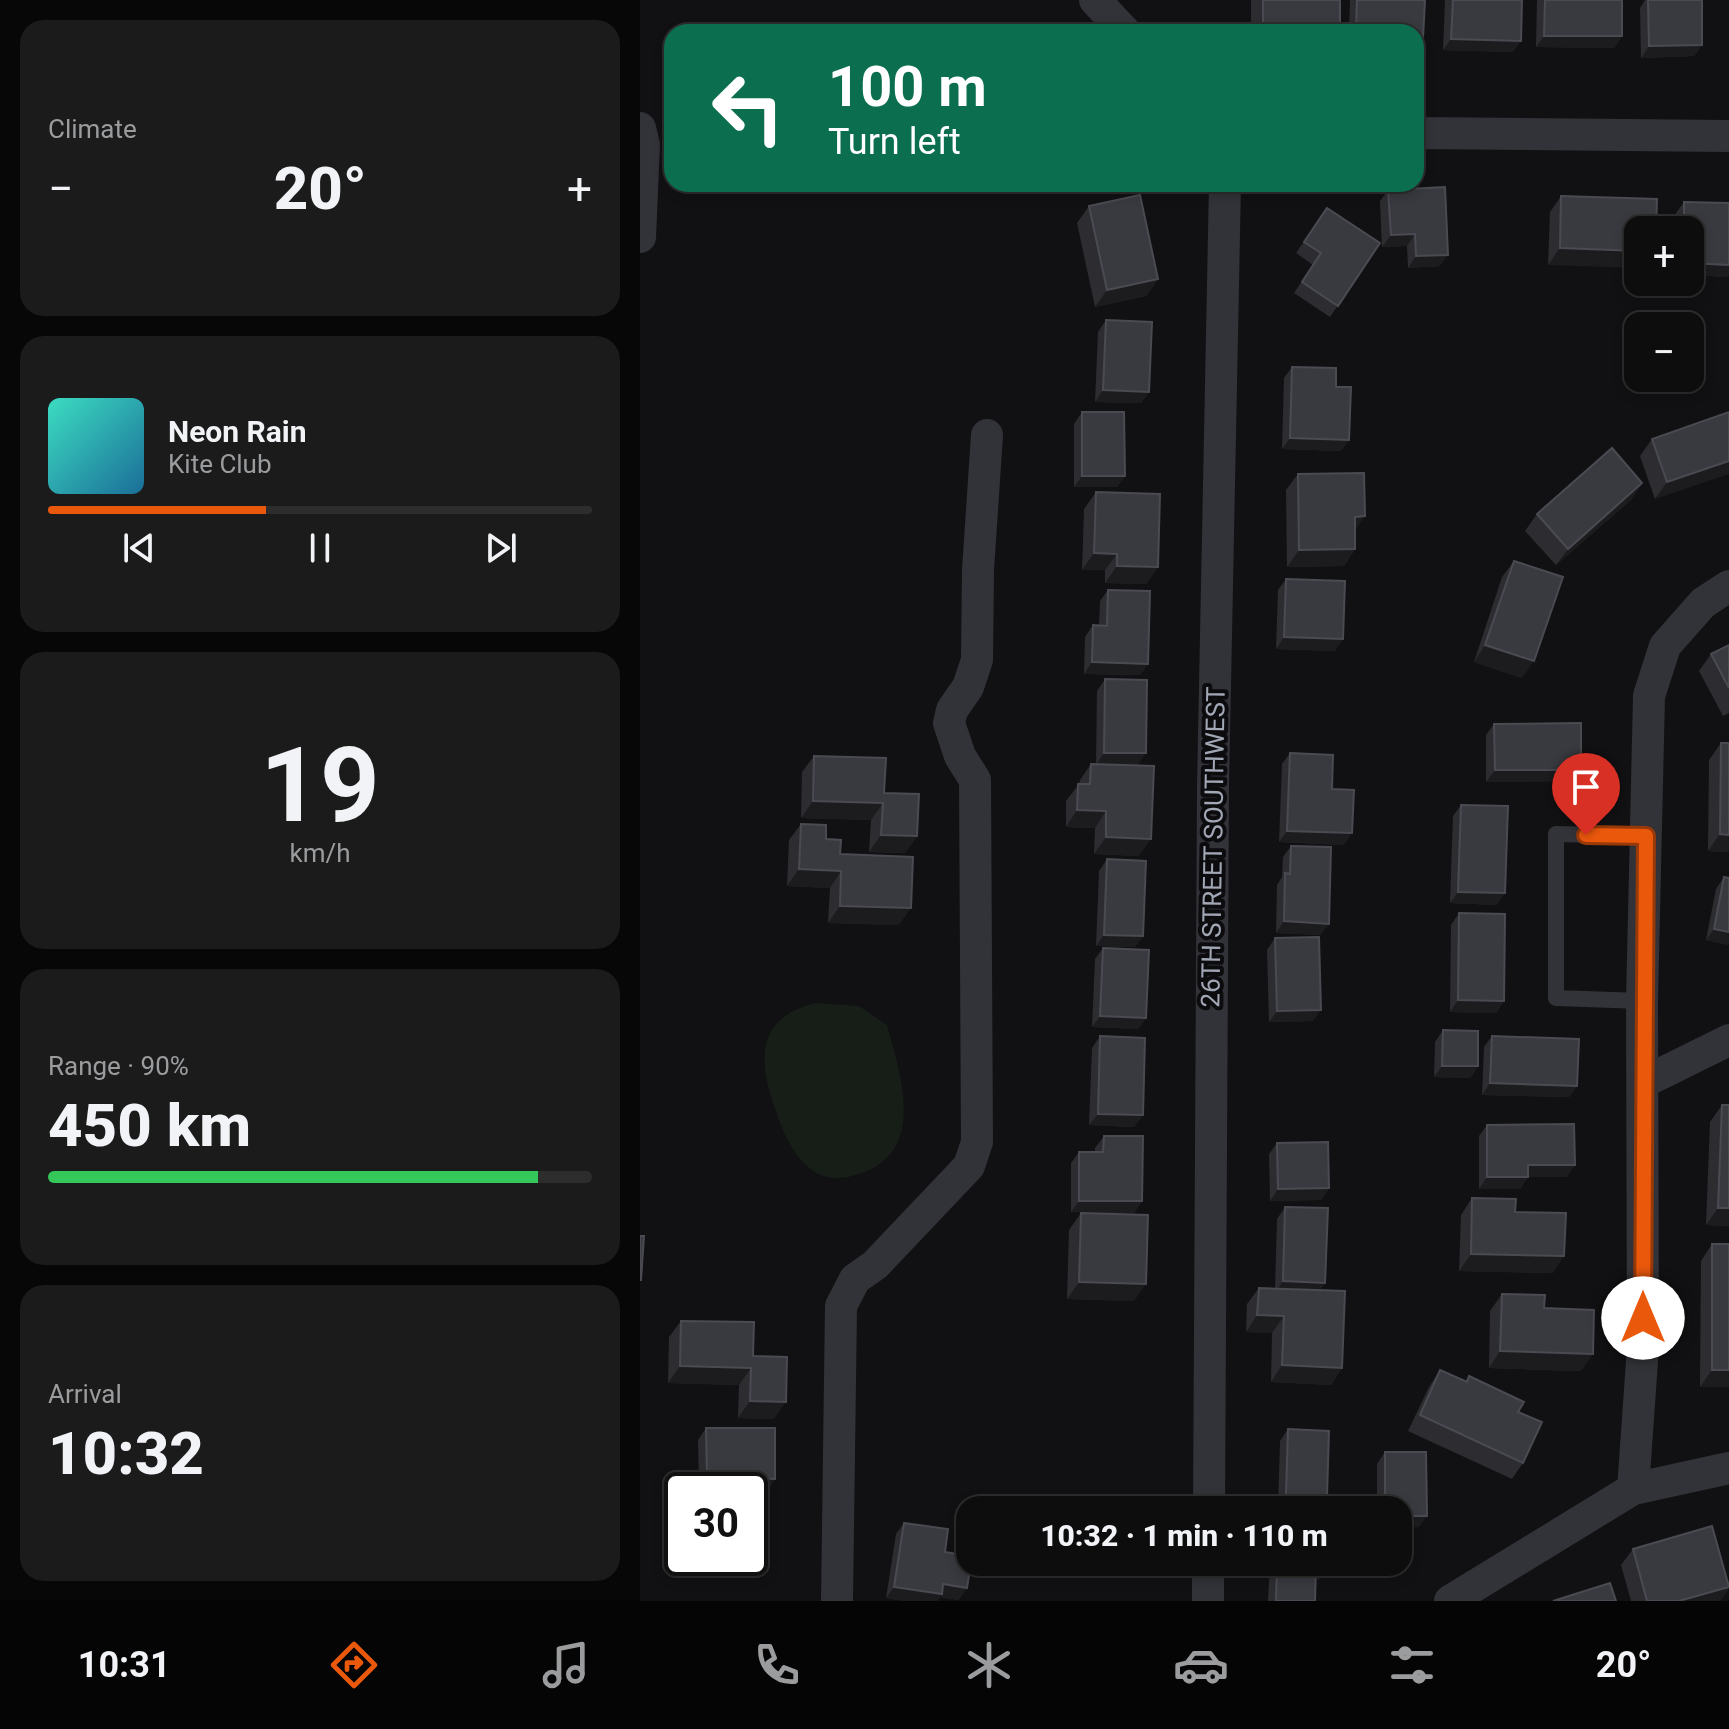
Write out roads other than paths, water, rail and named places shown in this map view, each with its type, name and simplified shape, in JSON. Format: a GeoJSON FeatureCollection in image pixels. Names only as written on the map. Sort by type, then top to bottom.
{"type":"FeatureCollection","features":[{"type":"Feature","properties":{"kind":"street"},"geometry":{"type":"LineString","coordinates":[[1095,0],[1118,24]]}},
{"type":"Feature","properties":{"kind":"street"},"geometry":{"type":"LineString","coordinates":[[640,128],[644,145],[640,237]]}},
{"type":"Feature","properties":{"kind":"street"},"geometry":{"type":"LineString","coordinates":[[1424,133],[1729,136]]}},
{"type":"Feature","properties":{"kind":"street","name":"26TH STREET SOUTHWEST"},"geometry":{"type":"LineString","coordinates":[[1209,1496],[1213,786],[1225,192]]}},
{"type":"Feature","properties":{"kind":"street"},"geometry":{"type":"LineString","coordinates":[[837,1601],[841,1306],[855,1279],[875,1265],[969,1166],[977,1142],[975,780],[960,756],[949,723],[952,710],[968,687],[977,660],[978,570],[987,435]]}},
{"type":"Feature","properties":{"kind":"street"},"geometry":{"type":"LineString","coordinates":[[1633,1489],[1643,1347],[1642,1001],[1649,696],[1653,675],[1665,646],[1703,603],[1729,586]]}},
{"type":"Feature","properties":{"kind":"street"},"geometry":{"type":"LineString","coordinates":[[1644,1082],[1729,1040]]}},
{"type":"Feature","properties":{"kind":"street"},"geometry":{"type":"LineString","coordinates":[[1450,1601],[1633,1489],[1729,1468]]}},
{"type":"Feature","properties":{"kind":"street"},"geometry":{"type":"LineString","coordinates":[[1208,1576],[1208,1601]]}},
{"type":"Feature","properties":{"kind":"lane"},"geometry":{"type":"LineString","coordinates":[[1642,1001],[1556,998],[1556,834],[1646,836]]}}]}
